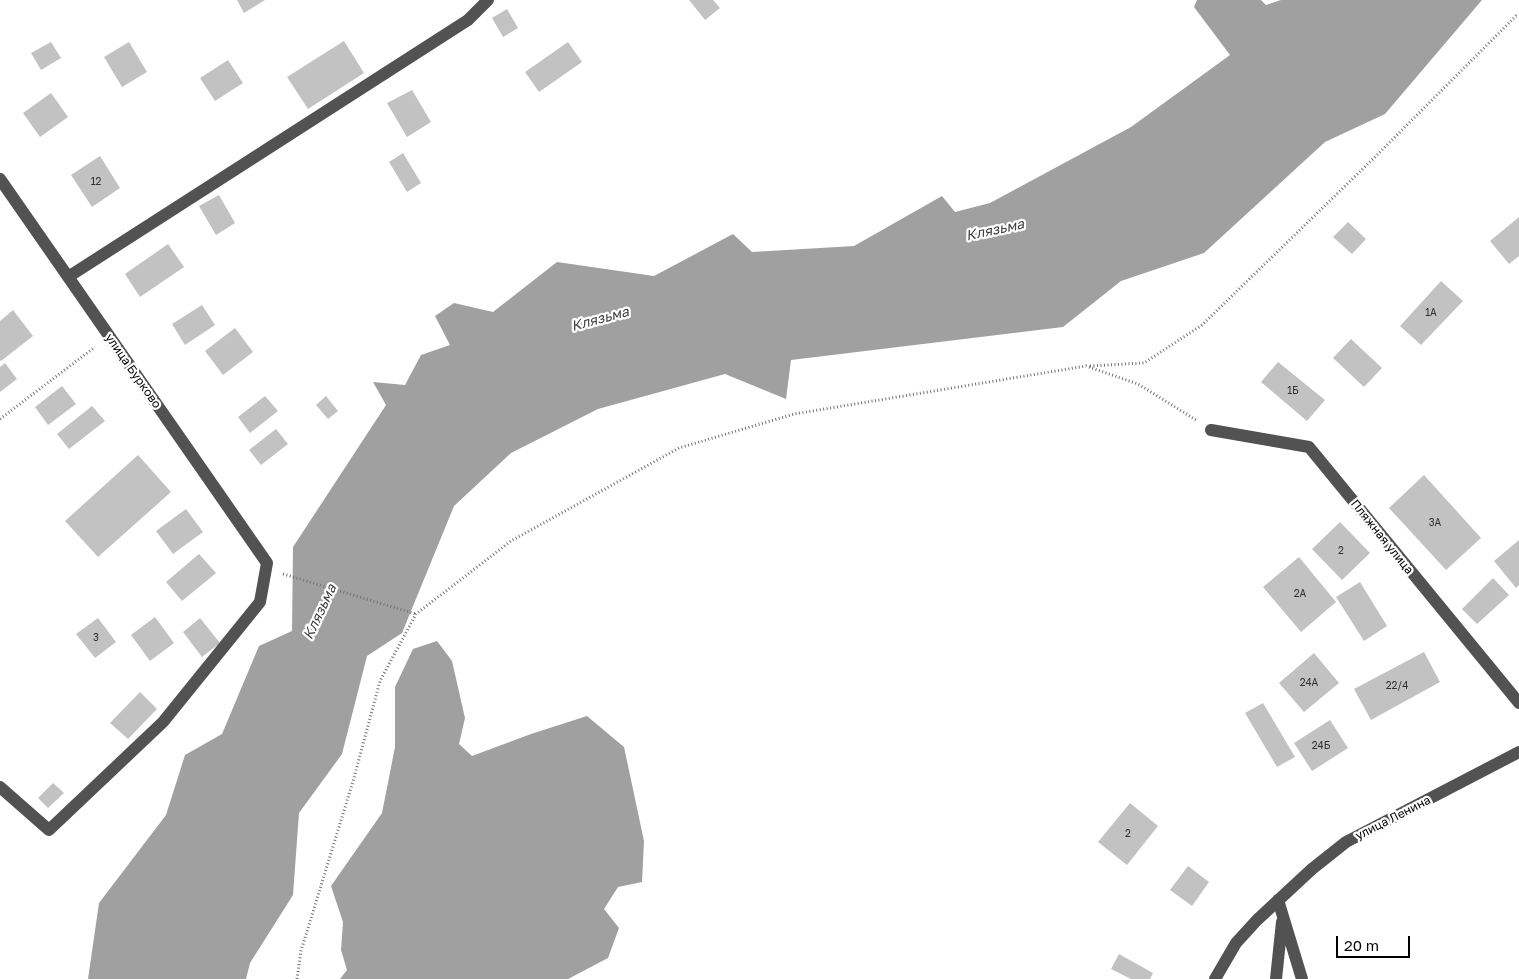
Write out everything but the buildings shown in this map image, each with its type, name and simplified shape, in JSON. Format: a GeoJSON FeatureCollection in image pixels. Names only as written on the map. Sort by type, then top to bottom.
{"type":"FeatureCollection","features":[{"type":"Feature","properties":{"kind":"street"},"geometry":{"type":"LineString","coordinates":[[68,277],[468,20],[488,0]]}},
{"type":"Feature","properties":{"kind":"street","name":"улица Бурково"},"geometry":{"type":"LineString","coordinates":[[0,179],[267,563],[260,602],[163,722],[48,830],[0,787]]}},
{"type":"Feature","properties":{"kind":"street","name":"Пляжная улица"},"geometry":{"type":"LineString","coordinates":[[1211,430],[1309,447],[1519,703]]}},
{"type":"Feature","properties":{"kind":"street","name":"улица Ленина"},"geometry":{"type":"LineString","coordinates":[[1215,979],[1236,943],[1278,900],[1346,842],[1519,752]]}},
{"type":"Feature","properties":{"kind":"street"},"geometry":{"type":"LineString","coordinates":[[1278,900],[1302,979]]}},
{"type":"Feature","properties":{"kind":"street"},"geometry":{"type":"LineString","coordinates":[[1276,979],[1282,916]]}},
{"type":"Feature","properties":{"kind":"path"},"geometry":{"type":"LineString","coordinates":[[297,979],[301,951],[354,778],[380,680],[416,614],[510,541],[679,448],[794,414],[1086,366],[1144,363],[1202,325],[1376,156],[1516,16],[1519,16]]}},
{"type":"Feature","properties":{"kind":"path"},"geometry":{"type":"LineString","coordinates":[[0,419],[109,336]]}},
{"type":"Feature","properties":{"kind":"path"},"geometry":{"type":"LineString","coordinates":[[1086,366],[1138,384],[1211,430]]}},
{"type":"Feature","properties":{"kind":"path"},"geometry":{"type":"LineString","coordinates":[[283,574],[416,614]]}},
{"type":"Feature","properties":{"kind":"water","name":"Клязьма"},"geometry":{"type":"Polygon","coordinates":[[[1197,0],[1261,0],[1266,5],[1281,0],[1482,0],[1385,114],[1325,142],[1204,253],[1121,281],[1063,327],[791,360],[786,399],[725,374],[598,409],[511,453],[454,506],[402,633],[367,656],[342,754],[299,813],[293,895],[250,963],[246,979],[88,979],[99,903],[166,815],[185,755],[222,734],[259,646],[292,631],[293,547],[386,405],[373,382],[405,385],[421,355],[450,345],[435,316],[454,303],[493,312],[557,262],[654,276],[733,234],[752,252],[854,246],[942,196],[955,212],[990,203],[1131,127],[1230,55],[1194,7],[1197,0]]]}},
{"type":"Feature","properties":{"kind":"water"},"geometry":{"type":"Polygon","coordinates":[[[437,641],[452,661],[465,718],[459,744],[472,756],[587,716],[624,747],[644,841],[642,882],[618,887],[604,909],[619,928],[608,958],[568,979],[340,979],[347,970],[341,950],[343,922],[331,886],[382,813],[395,747],[395,687],[413,649],[437,641]]]}}]}
